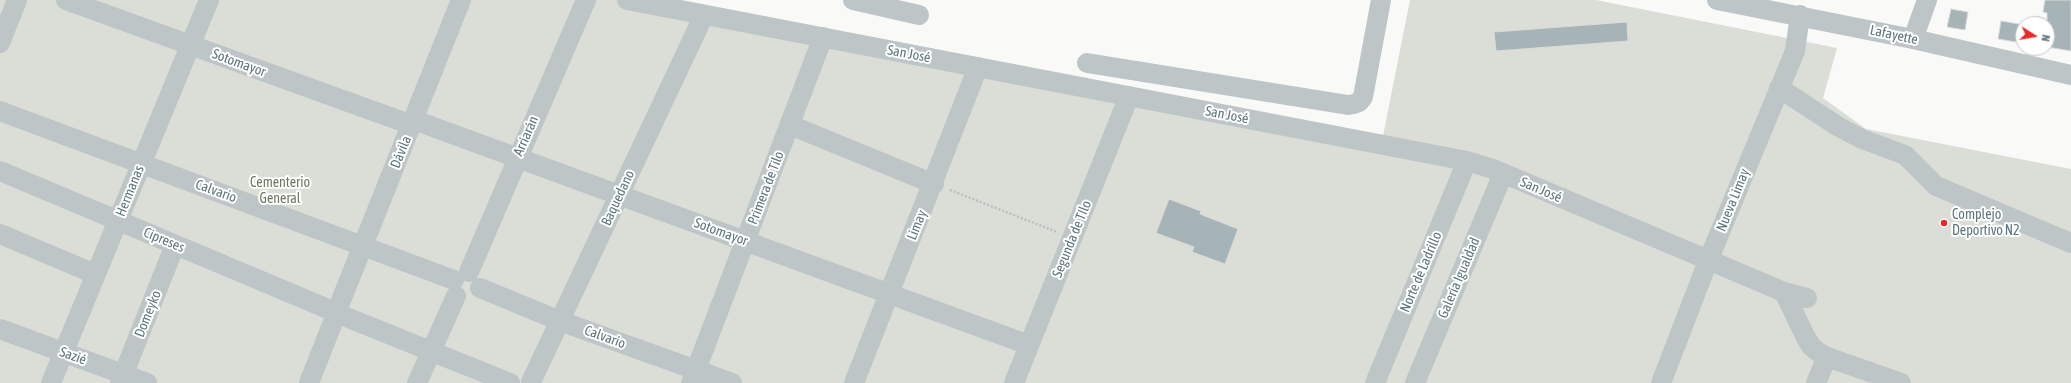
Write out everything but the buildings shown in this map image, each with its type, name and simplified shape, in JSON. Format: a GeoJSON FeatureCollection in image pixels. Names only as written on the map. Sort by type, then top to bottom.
{"type":"FeatureCollection","features":[{"type":"Feature","properties":{"kind":"street"},"geometry":{"type":"LineString","coordinates":[[0,43],[17,0]]}},
{"type":"Feature","properties":{"kind":"street","name":"Sotomayor"},"geometry":{"type":"LineString","coordinates":[[66,0],[412,123],[516,158],[1029,345]]}},
{"type":"Feature","properties":{"kind":"street","name":"Hermanas"},"geometry":{"type":"LineString","coordinates":[[51,383],[209,0]]}},
{"type":"Feature","properties":{"kind":"street","name":"Dávila"},"geometry":{"type":"LineString","coordinates":[[309,383],[461,0]]}},
{"type":"Feature","properties":{"kind":"street","name":"Arriarán"},"geometry":{"type":"LineString","coordinates":[[418,383],[465,284],[516,158],[586,0]]}},
{"type":"Feature","properties":{"kind":"street","name":"San José"},"geometry":{"type":"LineString","coordinates":[[627,0],[1467,161],[1503,174],[1784,292],[1807,298]]}},
{"type":"Feature","properties":{"kind":"street"},"geometry":{"type":"LineString","coordinates":[[853,0],[919,14]]}},
{"type":"Feature","properties":{"kind":"street"},"geometry":{"type":"LineString","coordinates":[[1087,63],[1354,104],[1359,102],[1362,97],[1380,0]]}},
{"type":"Feature","properties":{"kind":"street","name":"Lafayette"},"geometry":{"type":"LineString","coordinates":[[1717,0],[1800,15],[2071,75]]}},
{"type":"Feature","properties":{"kind":"street"},"geometry":{"type":"LineString","coordinates":[[1913,39],[1927,0]]}},
{"type":"Feature","properties":{"kind":"street","name":"Baquedano"},"geometry":{"type":"LineString","coordinates":[[528,383],[560,321],[704,15]]}},
{"type":"Feature","properties":{"kind":"street","name":"Nueva Limay"},"geometry":{"type":"LineString","coordinates":[[1661,383],[1708,261],[1795,51],[1800,15]]}},
{"type":"Feature","properties":{"kind":"street","name":"Primera de Tilo"},"geometry":{"type":"LineString","coordinates":[[694,376],[823,37]]}},
{"type":"Feature","properties":{"kind":"street","name":"Limay"},"geometry":{"type":"LineString","coordinates":[[854,383],[934,184],[978,67]]}},
{"type":"Feature","properties":{"kind":"street"},"geometry":{"type":"LineString","coordinates":[[1779,88],[1839,127],[1862,139],[1905,155],[1936,186],[2071,243]]}},
{"type":"Feature","properties":{"kind":"street","name":"Segunda de TIlo"},"geometry":{"type":"LineString","coordinates":[[1014,383],[1129,96]]}},
{"type":"Feature","properties":{"kind":"street","name":"Calvario"},"geometry":{"type":"LineString","coordinates":[[0,111],[465,284],[694,376],[732,383]]}},
{"type":"Feature","properties":{"kind":"street"},"geometry":{"type":"LineString","coordinates":[[790,124],[934,184]]}},
{"type":"Feature","properties":{"kind":"street","name":"Norte de Ladrillo"},"geometry":{"type":"LineString","coordinates":[[1375,383],[1467,161]]}},
{"type":"Feature","properties":{"kind":"street","name":"Cipreses"},"geometry":{"type":"LineString","coordinates":[[0,171],[337,313],[510,383]]}},
{"type":"Feature","properties":{"kind":"street","name":"Galería Igualdad"},"geometry":{"type":"LineString","coordinates":[[1415,383],[1503,174]]}},
{"type":"Feature","properties":{"kind":"street"},"geometry":{"type":"LineString","coordinates":[[0,234],[95,274]]}},
{"type":"Feature","properties":{"kind":"street","name":"Domeyko"},"geometry":{"type":"LineString","coordinates":[[122,379],[175,245]]}},
{"type":"Feature","properties":{"kind":"street"},"geometry":{"type":"LineString","coordinates":[[1784,292],[1811,346],[1827,357],[1901,383]]}},
{"type":"Feature","properties":{"kind":"street","name":"Sazié"},"geometry":{"type":"LineString","coordinates":[[0,329],[63,352],[122,379],[147,383]]}},
{"type":"Feature","properties":{"kind":"street"},"geometry":{"type":"LineString","coordinates":[[1816,383],[1827,357]]}},
{"type":"Feature","properties":{"kind":"path"},"geometry":{"type":"LineString","coordinates":[[934,184],[1072,238]]}},
{"type":"Feature","properties":{"kind":"green space","name":"Cementerio General"},"geometry":{"type":"Polygon","coordinates":[[[0,0],[682,0],[1383,136],[1410,0],[1596,0],[1837,48],[1823,98],[1866,129],[2071,169],[2071,383],[0,383],[0,0]]]}},
{"type":"Feature","properties":{"kind":"place","name":"Complejo Deportivo N2"},"geometry":{"type":"Point","coordinates":[1944,223]}}]}
